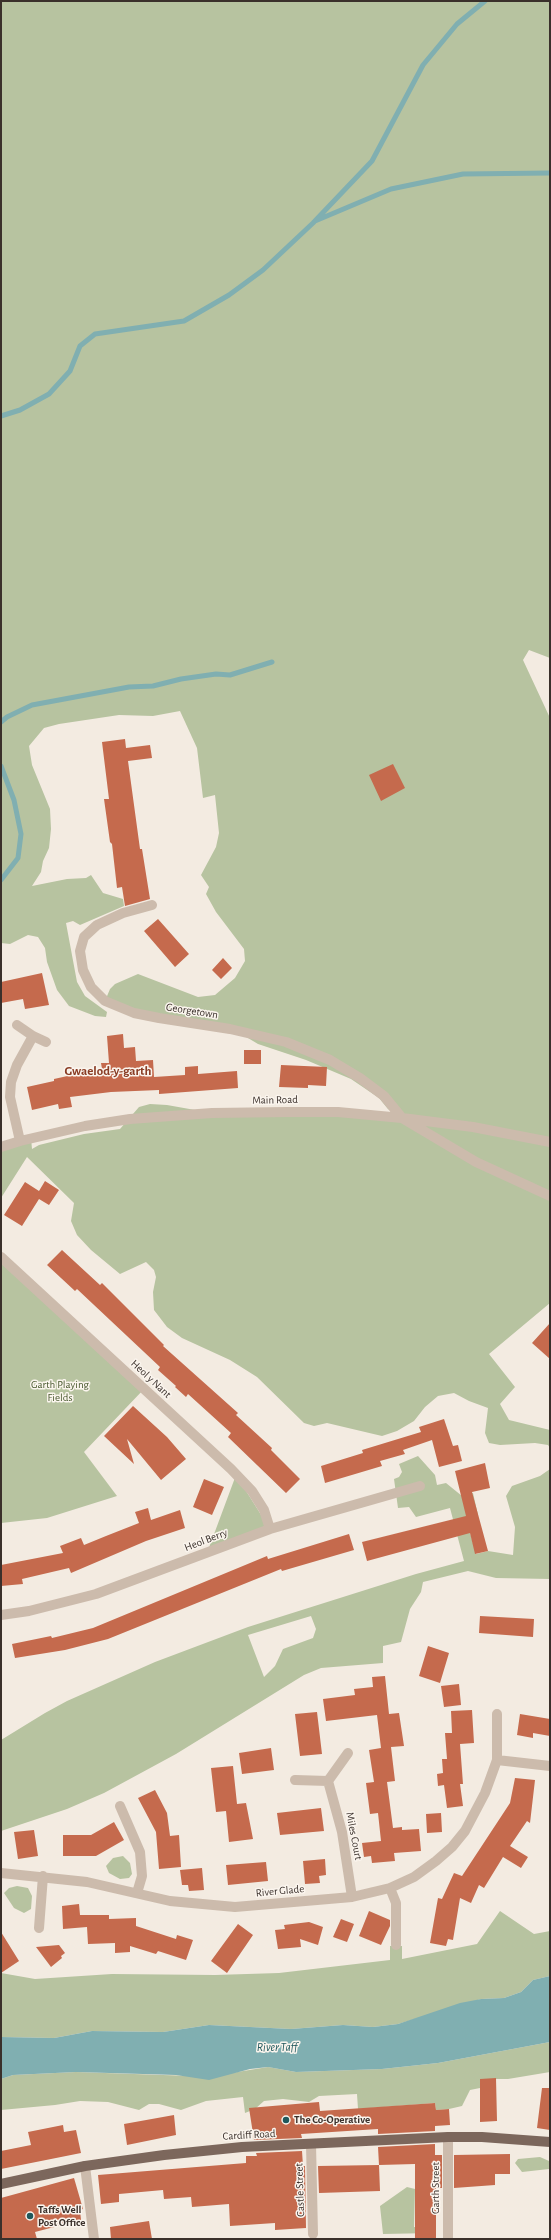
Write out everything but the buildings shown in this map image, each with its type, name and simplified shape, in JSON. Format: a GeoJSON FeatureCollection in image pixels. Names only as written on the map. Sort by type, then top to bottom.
{"type":"FeatureCollection","features":[{"type":"Feature","properties":{"kind":"main road","name":"Cardiff Road"},"geometry":{"type":"LineString","coordinates":[[1,2184],[86,2166],[229,2148],[448,2137],[482,2137],[550,2142]]}},
{"type":"Feature","properties":{"kind":"street","name":"Georgetown"},"geometry":{"type":"LineString","coordinates":[[152,905],[123,913],[97,924],[84,936],[80,951],[83,970],[91,986],[105,1001],[134,1013],[230,1029],[286,1042],[330,1060],[360,1078],[384,1096],[402,1118]]}},
{"type":"Feature","properties":{"kind":"street"},"geometry":{"type":"LineString","coordinates":[[17,1025],[32,1036],[46,1042]]}},
{"type":"Feature","properties":{"kind":"street"},"geometry":{"type":"LineString","coordinates":[[20,1141],[10,1097],[11,1082],[17,1065],[32,1036]]}},
{"type":"Feature","properties":{"kind":"street","name":"Main Road"},"geometry":{"type":"LineString","coordinates":[[1,1147],[20,1141],[85,1126],[160,1116],[331,1112],[402,1118],[473,1128],[550,1142]]}},
{"type":"Feature","properties":{"kind":"street"},"geometry":{"type":"LineString","coordinates":[[402,1118],[476,1162],[550,1196]]}},
{"type":"Feature","properties":{"kind":"street","name":"Heol y Nant"},"geometry":{"type":"LineString","coordinates":[[1,1257],[231,1469],[260,1504],[270,1529]]}},
{"type":"Feature","properties":{"kind":"street","name":"Heol Berry"},"geometry":{"type":"LineString","coordinates":[[1,1615],[29,1611],[121,1586],[270,1529],[420,1486]]}},
{"type":"Feature","properties":{"kind":"street","name":"River Glade"},"geometry":{"type":"LineString","coordinates":[[1,1873],[43,1876],[87,1882],[170,1901],[235,1907],[352,1897],[390,1888],[414,1877],[452,1847],[476,1813],[497,1760],[497,1714]]}},
{"type":"Feature","properties":{"kind":"street"},"geometry":{"type":"LineString","coordinates":[[295,1780],[328,1781],[348,1753]]}},
{"type":"Feature","properties":{"kind":"street"},"geometry":{"type":"LineString","coordinates":[[497,1760],[550,1766]]}},
{"type":"Feature","properties":{"kind":"street","name":"Miles Court"},"geometry":{"type":"LineString","coordinates":[[328,1781],[342,1832],[352,1897]]}},
{"type":"Feature","properties":{"kind":"street"},"geometry":{"type":"LineString","coordinates":[[120,1806],[140,1852],[142,1876],[137,1893]]}},
{"type":"Feature","properties":{"kind":"street"},"geometry":{"type":"LineString","coordinates":[[39,1928],[43,1876]]}},
{"type":"Feature","properties":{"kind":"street"},"geometry":{"type":"LineString","coordinates":[[390,1888],[396,1903],[396,1945]]}},
{"type":"Feature","properties":{"kind":"street","name":"Garth Street"},"geometry":{"type":"LineString","coordinates":[[448,2137],[448,2239]]}},
{"type":"Feature","properties":{"kind":"street","name":"Castle Street"},"geometry":{"type":"LineString","coordinates":[[311,2144],[313,2234]]}},
{"type":"Feature","properties":{"kind":"street"},"geometry":{"type":"LineString","coordinates":[[86,2166],[94,2239]]}},
{"type":"Feature","properties":{"kind":"green space"},"geometry":{"type":"Polygon","coordinates":[[[1,1],[550,1],[550,658],[529,650],[523,660],[550,718],[550,1303],[489,1354],[515,1387],[500,1404],[509,1420],[550,1430],[550,1448],[548,1445],[535,1443],[500,1445],[489,1443],[485,1433],[488,1408],[469,1401],[454,1393],[438,1396],[425,1407],[414,1421],[397,1431],[382,1436],[327,1423],[314,1426],[304,1423],[257,1377],[230,1360],[182,1338],[167,1327],[154,1310],[153,1292],[156,1277],[154,1270],[146,1262],[120,1274],[91,1250],[77,1235],[71,1221],[74,1203],[27,1157],[1,1198],[1,1147],[31,1138],[32,1149],[39,1145],[84,1134],[120,1129],[139,1107],[150,1104],[167,1105],[212,1113],[401,1117],[388,1109],[379,1098],[351,1079],[306,1060],[258,1044],[243,1035],[159,1018],[105,1001],[110,989],[115,984],[138,974],[198,997],[215,995],[235,978],[245,961],[244,949],[216,912],[206,894],[209,887],[201,875],[216,847],[219,833],[215,795],[203,798],[197,748],[180,711],[153,716],[119,715],[59,724],[44,728],[29,746],[32,765],[50,809],[51,829],[49,848],[43,861],[41,872],[32,886],[67,879],[86,878],[91,875],[103,893],[123,899],[124,906],[80,925],[73,921],[66,923],[77,982],[85,996],[107,1012],[106,1017],[95,1016],[69,1006],[57,990],[47,962],[45,948],[38,937],[28,935],[10,944],[1,943],[1,1]]]}},
{"type":"Feature","properties":{"kind":"green space","name":"Garth Playing Fields"},"geometry":{"type":"Polygon","coordinates":[[[1,1257],[144,1389],[84,1452],[117,1496],[47,1518],[1,1523],[1,1257]]]}},
{"type":"Feature","properties":{"kind":"green space"},"geometry":{"type":"Polygon","coordinates":[[[418,1456],[435,1475],[437,1485],[446,1483],[462,1496],[473,1493],[478,1515],[466,1518],[476,1554],[488,1551],[513,1555],[515,1527],[506,1496],[512,1486],[540,1476],[550,1469],[550,1579],[496,1578],[468,1571],[423,1582],[421,1592],[410,1609],[401,1642],[383,1646],[383,1663],[321,1668],[304,1675],[176,1754],[104,1793],[67,1809],[1,1831],[1,1740],[45,1713],[67,1701],[155,1662],[248,1627],[416,1574],[464,1561],[450,1508],[416,1517],[409,1507],[398,1508],[394,1479],[399,1477],[402,1472],[399,1464],[418,1456]],[[311,1616],[248,1635],[264,1677],[275,1666],[283,1649],[313,1638],[316,1629],[311,1616]]]}},
{"type":"Feature","properties":{"kind":"green space"},"geometry":{"type":"Polygon","coordinates":[[[236,1475],[270,1529],[207,1553],[236,1475]]]}},
{"type":"Feature","properties":{"kind":"green space"},"geometry":{"type":"Polygon","coordinates":[[[123,1856],[130,1863],[132,1874],[129,1878],[120,1879],[109,1873],[106,1866],[113,1858],[123,1856]]]}},
{"type":"Feature","properties":{"kind":"green space"},"geometry":{"type":"Polygon","coordinates":[[[17,1886],[28,1888],[32,1896],[31,1909],[24,1913],[14,1908],[4,1893],[9,1888],[17,1886]]]}},
{"type":"Feature","properties":{"kind":"green space"},"geometry":{"type":"Polygon","coordinates":[[[500,1911],[534,1934],[550,1931],[550,1976],[533,1980],[521,1992],[504,1998],[481,1999],[398,2024],[373,2027],[343,2025],[291,2029],[209,2025],[163,2032],[92,2031],[54,2038],[1,2037],[1,1973],[35,1979],[112,1974],[215,1975],[279,1973],[390,1960],[390,1946],[402,1946],[402,1959],[477,1944],[500,1911]]]}},
{"type":"Feature","properties":{"kind":"green space"},"geometry":{"type":"Polygon","coordinates":[[[550,2042],[550,2072],[508,2079],[480,2079],[480,2088],[470,2090],[462,2106],[449,2109],[436,2110],[435,2103],[358,2109],[357,2094],[319,2096],[309,2102],[283,2099],[264,2101],[255,2109],[245,2113],[243,2097],[206,2101],[181,2110],[159,2104],[149,2104],[139,2110],[108,2102],[80,2101],[1,2110],[1,2079],[13,2075],[76,2072],[192,2076],[231,2073],[268,2067],[296,2072],[382,2069],[438,2063],[550,2042]]]}},
{"type":"Feature","properties":{"kind":"green space"},"geometry":{"type":"Polygon","coordinates":[[[540,2157],[549,2161],[549,2169],[522,2172],[515,2163],[518,2159],[540,2157]]]}},
{"type":"Feature","properties":{"kind":"green space"},"geometry":{"type":"Polygon","coordinates":[[[407,2187],[415,2189],[414,2227],[435,2226],[434,2233],[383,2234],[380,2206],[407,2187]]]}},
{"type":"Feature","properties":{"kind":"water","name":"River Taff"},"geometry":{"type":"Polygon","coordinates":[[[550,1976],[550,2042],[438,2063],[382,2069],[296,2072],[268,2067],[250,2069],[209,2080],[176,2075],[76,2072],[13,2075],[1,2079],[1,2037],[54,2038],[92,2031],[163,2032],[209,2025],[291,2029],[343,2025],[373,2027],[398,2024],[460,2003],[481,1999],[504,1998],[521,1992],[533,1980],[550,1976]]]}},
{"type":"Feature","properties":{"kind":"waterway"},"geometry":{"type":"LineString","coordinates":[[1,416],[20,410],[49,394],[70,371],[80,346],[95,334],[184,321],[229,295],[263,270],[313,223],[372,161],[423,65],[457,24],[485,1]]}},
{"type":"Feature","properties":{"kind":"waterway"},"geometry":{"type":"LineString","coordinates":[[315,221],[391,189],[463,174],[550,173]]}},
{"type":"Feature","properties":{"kind":"waterway"},"geometry":{"type":"LineString","coordinates":[[1,722],[7,717],[32,705],[129,687],[153,686],[181,679],[216,674],[230,675],[272,662]]}},
{"type":"Feature","properties":{"kind":"waterway"},"geometry":{"type":"LineString","coordinates":[[1,766],[14,800],[21,834],[18,858],[1,880]]}},
{"type":"Feature","properties":{"kind":"place","name":"The Co-Operative"},"geometry":{"type":"Point","coordinates":[286,2120]}},
{"type":"Feature","properties":{"kind":"place","name":"Taffs Well Post Office"},"geometry":{"type":"Point","coordinates":[30,2216]}},
{"type":"Feature","properties":{"kind":"district","name":"Gwaelod-y-garth"},"geometry":{"type":"Point","coordinates":[108,1071]}}]}
